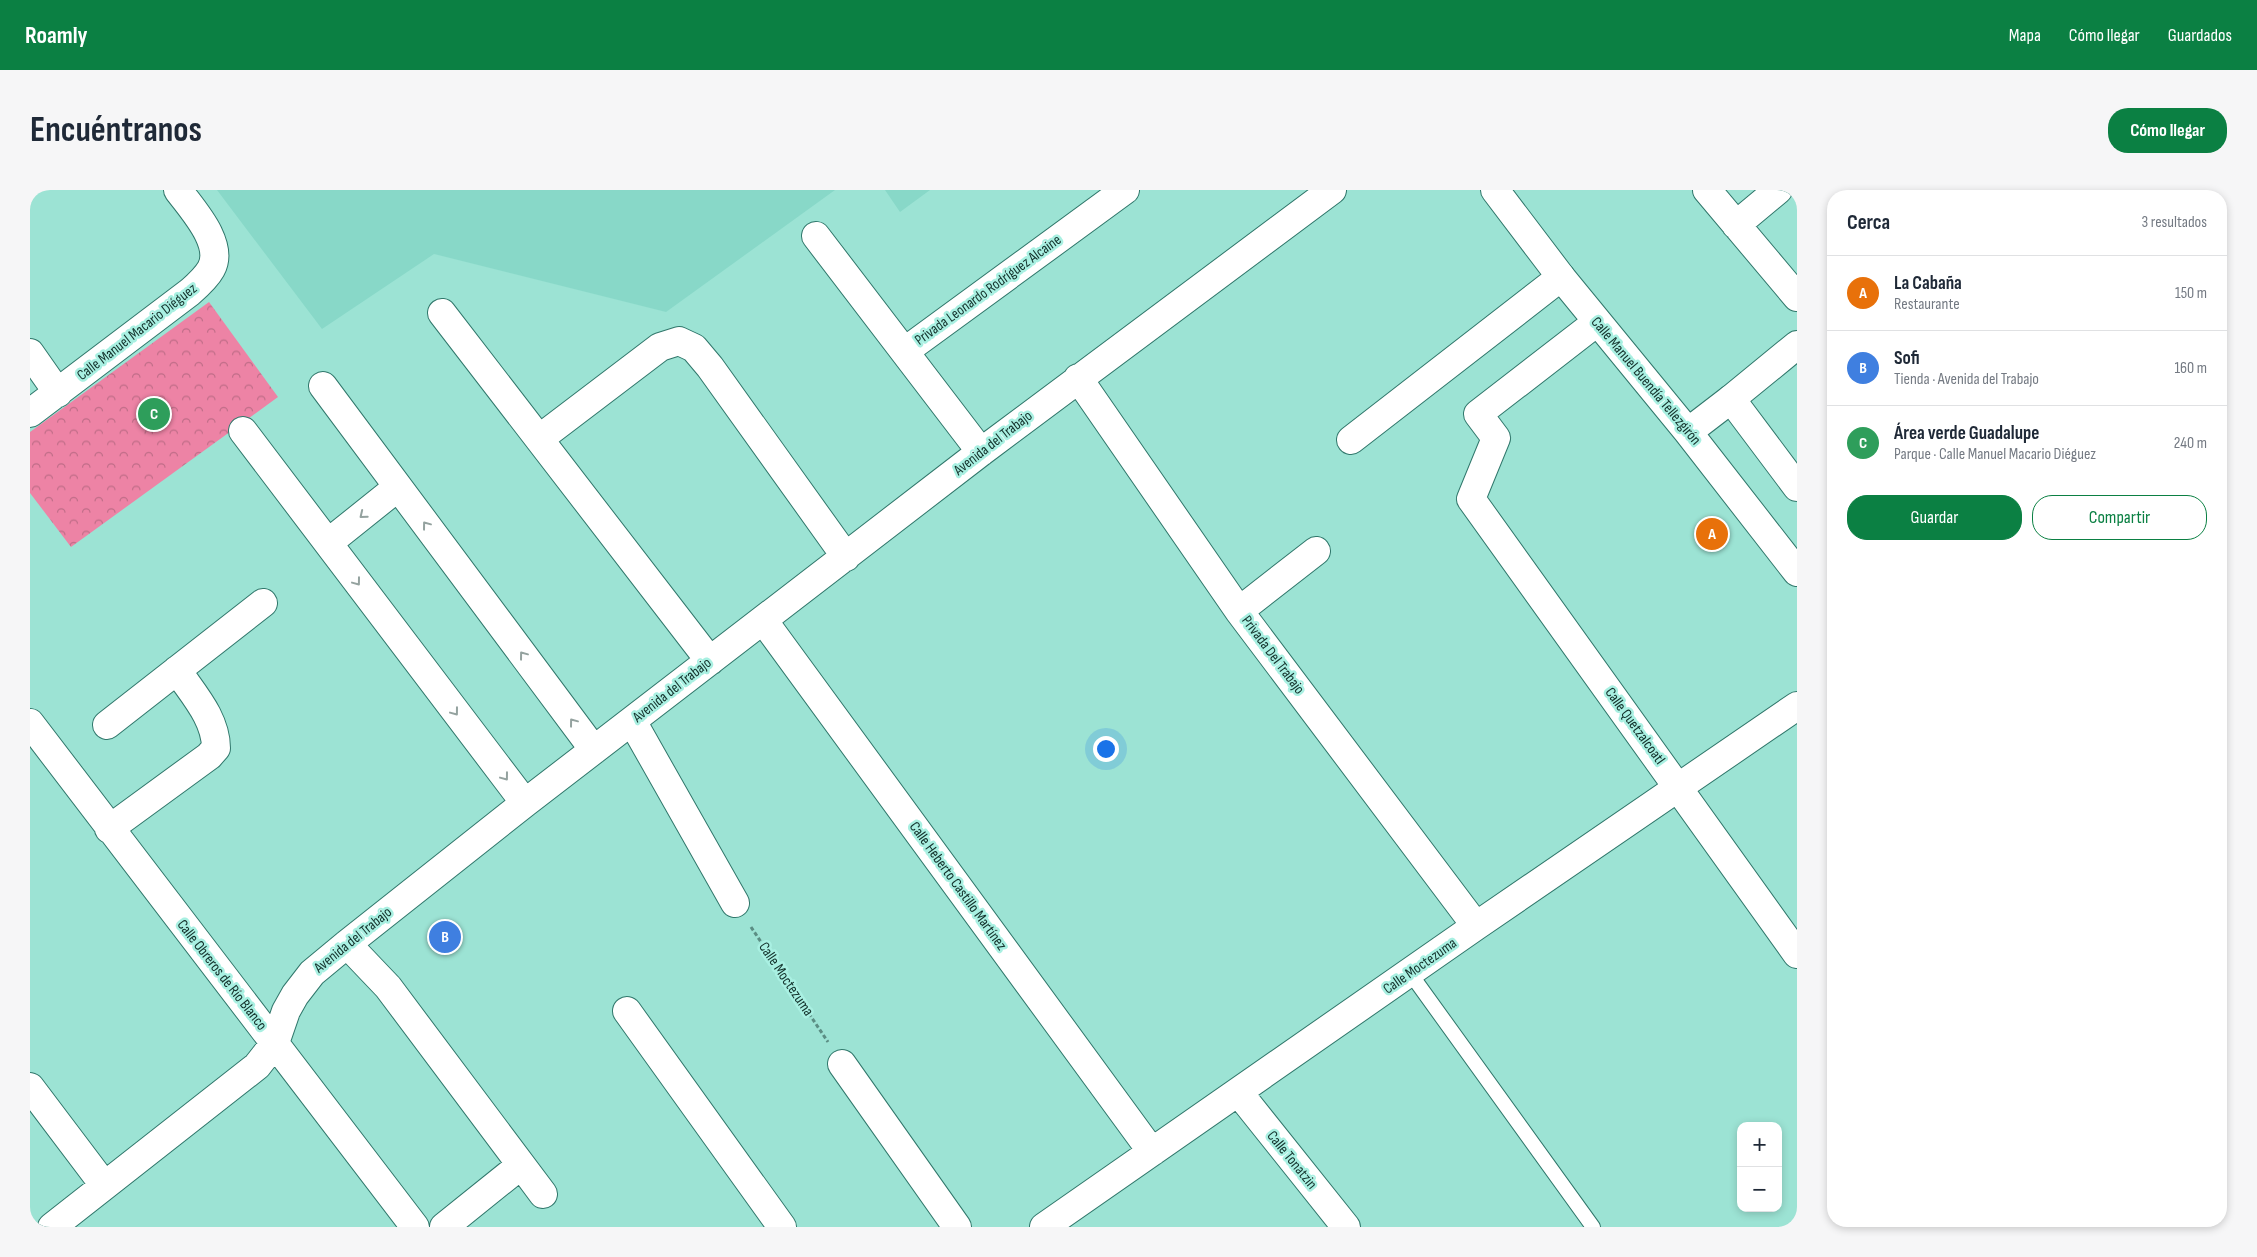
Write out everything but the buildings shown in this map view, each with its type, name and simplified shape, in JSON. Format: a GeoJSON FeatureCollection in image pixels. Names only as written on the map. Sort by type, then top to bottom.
{"type":"FeatureCollection","features":[{"type":"Feature","properties":{"kind":"street","name":"Calle Manuel Macario Diéguez"},"geometry":{"type":"LineString","coordinates":[[30,412],[202,282],[212,267],[214,249],[209,233],[178,190]]}},
{"type":"Feature","properties":{"kind":"street","name":"Privada Leonardo Rodríguez Alcaine"},"geometry":{"type":"LineString","coordinates":[[981,452],[905,351],[1125,190]]}},
{"type":"Feature","properties":{"kind":"street","name":"Avenida del Trabajo"},"geometry":{"type":"LineString","coordinates":[[52,1227],[249,1073],[275,1043],[286,1011],[295,994],[312,973],[347,944],[525,803],[981,452],[1332,190]]}},
{"type":"Feature","properties":{"kind":"street","name":"Calle Manuel Buendía Tellezgirón"},"geometry":{"type":"LineString","coordinates":[[1496,190],[1561,277],[1688,432],[1797,572]]}},
{"type":"Feature","properties":{"kind":"street"},"geometry":{"type":"LineString","coordinates":[[1707,190],[1797,297]]}},
{"type":"Feature","properties":{"kind":"street"},"geometry":{"type":"LineString","coordinates":[[1736,225],[1778,190]]}},
{"type":"Feature","properties":{"kind":"street"},"geometry":{"type":"LineString","coordinates":[[816,236],[905,351]]}},
{"type":"Feature","properties":{"kind":"street"},"geometry":{"type":"LineString","coordinates":[[1351,440],[1561,277]]}},
{"type":"Feature","properties":{"kind":"street"},"geometry":{"type":"LineString","coordinates":[[442,313],[710,660]]}},
{"type":"Feature","properties":{"kind":"street","name":"Calle Quetzalcoatl"},"geometry":{"type":"LineString","coordinates":[[1597,322],[1478,414],[1496,438],[1471,499],[1797,954]]}},
{"type":"Feature","properties":{"kind":"street"},"geometry":{"type":"LineString","coordinates":[[539,439],[660,347],[679,341],[694,348],[710,367],[846,557]]}},
{"type":"Feature","properties":{"kind":"street"},"geometry":{"type":"LineString","coordinates":[[1688,432],[1797,345]]}},
{"type":"Feature","properties":{"kind":"street"},"geometry":{"type":"LineString","coordinates":[[30,353],[58,392]]}},
{"type":"Feature","properties":{"kind":"street","name":"Privada Del Trabajo"},"geometry":{"type":"LineString","coordinates":[[1078,378],[1239,611],[1476,926]]}},
{"type":"Feature","properties":{"kind":"street"},"geometry":{"type":"LineString","coordinates":[[322,386],[594,750]]}},
{"type":"Feature","properties":{"kind":"street"},"geometry":{"type":"LineString","coordinates":[[1731,399],[1797,487]]}},
{"type":"Feature","properties":{"kind":"street"},"geometry":{"type":"LineString","coordinates":[[243,431],[525,803]]}},
{"type":"Feature","properties":{"kind":"street"},"geometry":{"type":"LineString","coordinates":[[328,543],[398,487]]}},
{"type":"Feature","properties":{"kind":"street"},"geometry":{"type":"LineString","coordinates":[[1239,611],[1316,550]]}},
{"type":"Feature","properties":{"kind":"street"},"geometry":{"type":"LineString","coordinates":[[107,725],[263,603]]}},
{"type":"Feature","properties":{"kind":"street","name":"Calle Heberto Castillo Martínez"},"geometry":{"type":"LineString","coordinates":[[764,620],[1152,1152]]}},
{"type":"Feature","properties":{"kind":"street"},"geometry":{"type":"LineString","coordinates":[[110,829],[209,756],[216,748],[216,736],[211,721],[177,670]]}},
{"type":"Feature","properties":{"kind":"street","name":"Calle Moctezuma"},"geometry":{"type":"LineString","coordinates":[[1044,1227],[1239,1093],[1476,926],[1797,706]]}},
{"type":"Feature","properties":{"kind":"street"},"geometry":{"type":"LineString","coordinates":[[632,721],[735,903]]}},
{"type":"Feature","properties":{"kind":"street","name":"Calle Obreros de Río Blanco"},"geometry":{"type":"LineString","coordinates":[[30,723],[415,1227]]}},
{"type":"Feature","properties":{"kind":"street"},"geometry":{"type":"LineString","coordinates":[[347,944],[388,987],[543,1194]]}},
{"type":"Feature","properties":{"kind":"street"},"geometry":{"type":"LineString","coordinates":[[627,1011],[782,1227]]}},
{"type":"Feature","properties":{"kind":"street"},"geometry":{"type":"LineString","coordinates":[[842,1064],[957,1227]]}},
{"type":"Feature","properties":{"kind":"street"},"geometry":{"type":"LineString","coordinates":[[30,1087],[104,1185]]}},
{"type":"Feature","properties":{"kind":"street","name":"Calle Tonatzin"},"geometry":{"type":"LineString","coordinates":[[1239,1093],[1346,1227]]}},
{"type":"Feature","properties":{"kind":"street"},"geometry":{"type":"LineString","coordinates":[[444,1227],[521,1165]]}},
{"type":"Feature","properties":{"kind":"lane"},"geometry":{"type":"LineString","coordinates":[[1410,973],[1593,1227]]}},
{"type":"Feature","properties":{"kind":"path","name":"Calle Moctezuma"},"geometry":{"type":"LineString","coordinates":[[735,903],[842,1064]]}},
{"type":"Feature","properties":{"kind":"shaded area"},"geometry":{"type":"Polygon","coordinates":[[[217,190],[835,190],[666,312],[434,254],[322,329],[217,190]]]}},
{"type":"Feature","properties":{"kind":"shaded area"},"geometry":{"type":"Polygon","coordinates":[[[885,190],[930,190],[900,212],[885,190]]]}},
{"type":"Feature","properties":{"kind":"green space"},"geometry":{"type":"Polygon","coordinates":[[[209,302],[278,397],[71,547],[30,493],[30,432],[209,302]]]}},
{"type":"Feature","properties":{"kind":"place","name":"Área verde Guadalupe"},"geometry":{"type":"Point","coordinates":[154,414]}},
{"type":"Feature","properties":{"kind":"place","name":"La Cabaña"},"geometry":{"type":"Point","coordinates":[1712,534]}},
{"type":"Feature","properties":{"kind":"place","name":"Sofi"},"geometry":{"type":"Point","coordinates":[445,937]}}]}
